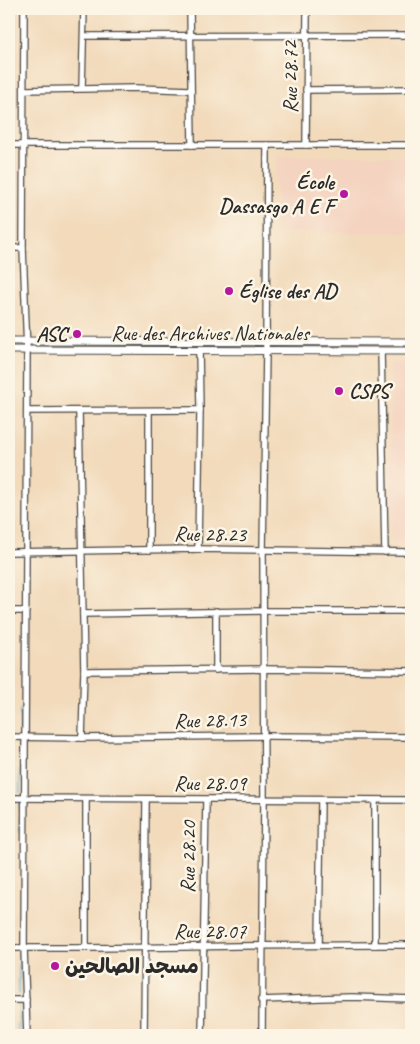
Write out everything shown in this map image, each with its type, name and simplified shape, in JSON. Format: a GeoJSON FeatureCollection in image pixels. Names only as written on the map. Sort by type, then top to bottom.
{"type":"FeatureCollection","features":[{"type":"Feature","properties":{"kind":"street"},"geometry":{"type":"LineString","coordinates":[[24,9],[23,248],[27,341],[27,411],[23,797],[24,948],[27,1035]]}},
{"type":"Feature","properties":{"kind":"street"},"geometry":{"type":"LineString","coordinates":[[82,88],[84,9]]}},
{"type":"Feature","properties":{"kind":"street"},"geometry":{"type":"LineString","coordinates":[[190,9],[192,145]]}},
{"type":"Feature","properties":{"kind":"street","name":"Rue 28.72"},"geometry":{"type":"LineString","coordinates":[[306,145],[307,9]]}},
{"type":"Feature","properties":{"kind":"street"},"geometry":{"type":"LineString","coordinates":[[84,36],[411,35]]}},
{"type":"Feature","properties":{"kind":"street"},"geometry":{"type":"LineString","coordinates":[[25,90],[82,88],[190,90]]}},
{"type":"Feature","properties":{"kind":"street"},"geometry":{"type":"LineString","coordinates":[[306,90],[411,89]]}},
{"type":"Feature","properties":{"kind":"street"},"geometry":{"type":"LineString","coordinates":[[9,145],[411,145]]}},
{"type":"Feature","properties":{"kind":"street"},"geometry":{"type":"LineString","coordinates":[[262,1035],[264,800],[263,551],[267,145]]}},
{"type":"Feature","properties":{"kind":"street"},"geometry":{"type":"LineString","coordinates":[[9,248],[23,248]]}},
{"type":"Feature","properties":{"kind":"street","name":"Rue des Archives Nationales"},"geometry":{"type":"LineString","coordinates":[[9,341],[411,342]]}},
{"type":"Feature","properties":{"kind":"street","name":"Rue des Archives Nationales"},"geometry":{"type":"LineString","coordinates":[[9,350],[411,351]]}},
{"type":"Feature","properties":{"kind":"street"},"geometry":{"type":"LineString","coordinates":[[198,549],[200,350]]}},
{"type":"Feature","properties":{"kind":"street"},"geometry":{"type":"LineString","coordinates":[[381,351],[385,552]]}},
{"type":"Feature","properties":{"kind":"street"},"geometry":{"type":"LineString","coordinates":[[27,411],[200,410]]}},
{"type":"Feature","properties":{"kind":"street"},"geometry":{"type":"LineString","coordinates":[[79,411],[84,671],[82,738]]}},
{"type":"Feature","properties":{"kind":"street"},"geometry":{"type":"LineString","coordinates":[[149,411],[149,550]]}},
{"type":"Feature","properties":{"kind":"street","name":"Rue 28.23"},"geometry":{"type":"LineString","coordinates":[[9,552],[198,549],[411,552]]}},
{"type":"Feature","properties":{"kind":"street"},"geometry":{"type":"LineString","coordinates":[[9,611],[26,611]]}},
{"type":"Feature","properties":{"kind":"street"},"geometry":{"type":"LineString","coordinates":[[83,614],[216,611],[411,611]]}},
{"type":"Feature","properties":{"kind":"street"},"geometry":{"type":"LineString","coordinates":[[216,611],[216,670]]}},
{"type":"Feature","properties":{"kind":"street"},"geometry":{"type":"LineString","coordinates":[[84,671],[263,669],[411,671]]}},
{"type":"Feature","properties":{"kind":"street","name":"Rue 28.13"},"geometry":{"type":"LineString","coordinates":[[9,736],[82,738],[411,737]]}},
{"type":"Feature","properties":{"kind":"street","name":"Rue 28.09"},"geometry":{"type":"LineString","coordinates":[[9,798],[411,800]]}},
{"type":"Feature","properties":{"kind":"street"},"geometry":{"type":"LineString","coordinates":[[86,799],[86,946]]}},
{"type":"Feature","properties":{"kind":"street"},"geometry":{"type":"LineString","coordinates":[[144,1035],[146,800]]}},
{"type":"Feature","properties":{"kind":"street","name":"Rue 28.20"},"geometry":{"type":"LineString","coordinates":[[202,1035],[206,800]]}},
{"type":"Feature","properties":{"kind":"street"},"geometry":{"type":"LineString","coordinates":[[319,944],[321,800]]}},
{"type":"Feature","properties":{"kind":"street"},"geometry":{"type":"LineString","coordinates":[[375,801],[375,945]]}},
{"type":"Feature","properties":{"kind":"street","name":"Rue 28.07"},"geometry":{"type":"LineString","coordinates":[[9,948],[86,946],[262,947],[319,944],[411,945]]}},
{"type":"Feature","properties":{"kind":"street"},"geometry":{"type":"LineString","coordinates":[[261,1000],[411,999]]}},
{"type":"Feature","properties":{"kind":"street"},"geometry":{"type":"LineString","coordinates":[[9,1000],[26,1000]]}},
{"type":"Feature","properties":{"kind":"shaded area","name":"École Dassasgo A E F"},"geometry":{"type":"Polygon","coordinates":[[[276,156],[411,156],[411,233],[276,232],[276,156]]]}},
{"type":"Feature","properties":{"kind":"shaded area"},"geometry":{"type":"Polygon","coordinates":[[[390,363],[411,363],[411,540],[391,541],[390,363]]]}},
{"type":"Feature","properties":{"kind":"waterway"},"geometry":{"type":"LineString","coordinates":[[20,710],[20,731]]}},
{"type":"Feature","properties":{"kind":"waterway"},"geometry":{"type":"LineString","coordinates":[[20,742],[20,792]]}},
{"type":"Feature","properties":{"kind":"waterway"},"geometry":{"type":"LineString","coordinates":[[20,803],[20,831]]}},
{"type":"Feature","properties":{"kind":"waterway"},"geometry":{"type":"LineString","coordinates":[[19,937],[19,942]]}},
{"type":"Feature","properties":{"kind":"waterway"},"geometry":{"type":"LineString","coordinates":[[19,953],[19,994]]}},
{"type":"Feature","properties":{"kind":"waterway"},"geometry":{"type":"LineString","coordinates":[[18,1035],[19,1005]]}},
{"type":"Feature","properties":{"kind":"place","name":"École Dassasgo A E F"},"geometry":{"type":"Point","coordinates":[344,194]}},
{"type":"Feature","properties":{"kind":"place","name":"Église des AD"},"geometry":{"type":"Point","coordinates":[229,291]}},
{"type":"Feature","properties":{"kind":"place","name":"ASC"},"geometry":{"type":"Point","coordinates":[77,334]}},
{"type":"Feature","properties":{"kind":"place","name":"CSPS"},"geometry":{"type":"Point","coordinates":[339,391]}},
{"type":"Feature","properties":{"kind":"place","name":"مسجد الصالحين"},"geometry":{"type":"Point","coordinates":[55,966]}}]}
